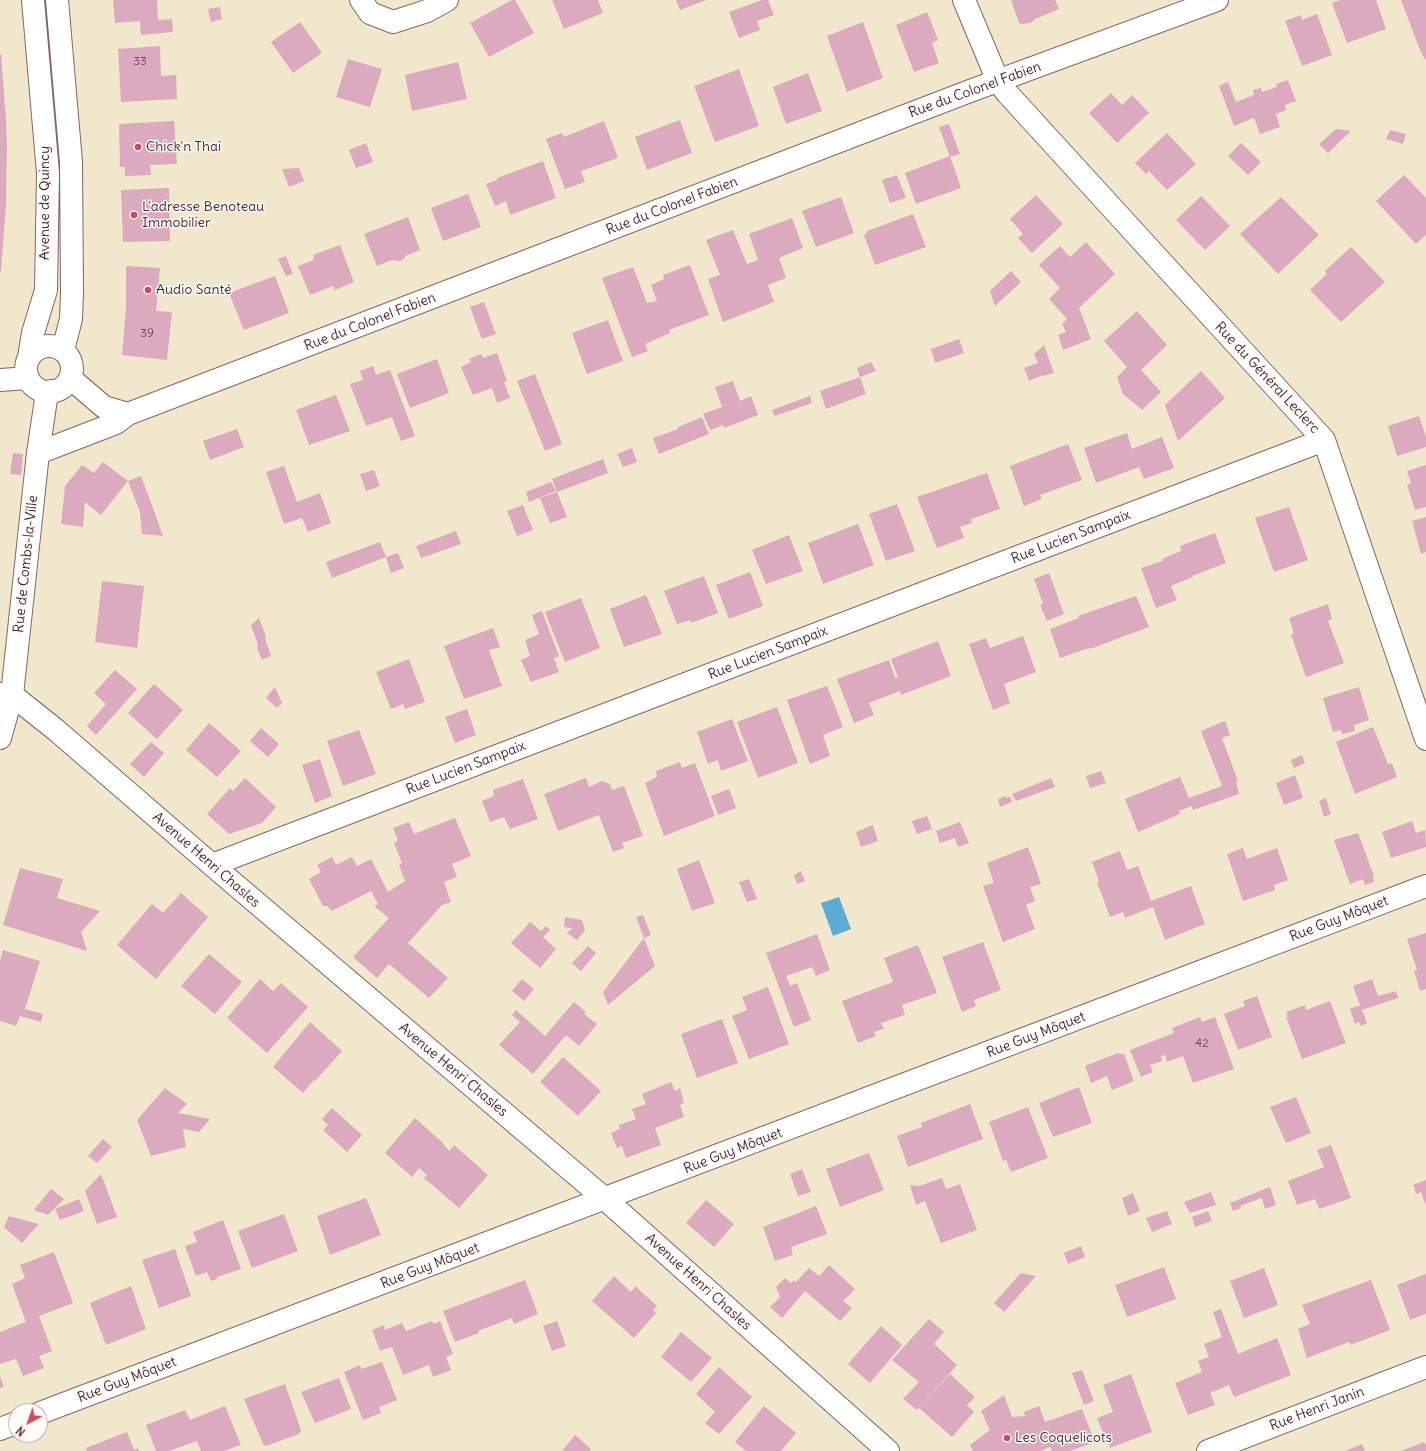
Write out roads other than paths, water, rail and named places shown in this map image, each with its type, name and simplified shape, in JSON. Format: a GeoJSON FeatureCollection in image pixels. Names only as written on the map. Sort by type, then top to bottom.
{"type":"FeatureCollection","features":[{"type":"Feature","properties":{"kind":"street","name":"Avenue de Quincy"},"geometry":{"type":"LineString","coordinates":[[29,356],[33,333],[46,290],[48,173],[33,0]]}},
{"type":"Feature","properties":{"kind":"street","name":"Avenue de Quincy"},"geometry":{"type":"LineString","coordinates":[[57,0],[70,162],[72,293],[71,319],[62,350]]}},
{"type":"Feature","properties":{"kind":"street"},"geometry":{"type":"LineString","coordinates":[[361,0],[370,13],[393,22],[427,11],[447,0]]}},
{"type":"Feature","properties":{"kind":"street","name":"Rue du Général Leclerc"},"geometry":{"type":"LineString","coordinates":[[964,0],[998,81],[1012,100],[1324,440],[1426,739]]}},
{"type":"Feature","properties":{"kind":"street","name":"Rue du Colonel Fabien"},"geometry":{"type":"LineString","coordinates":[[38,453],[116,423],[128,414],[998,81],[1217,0]]}},
{"type":"Feature","properties":{"kind":"street"},"geometry":{"type":"LineString","coordinates":[[41,347],[56,347],[62,350],[68,356],[71,363],[72,371],[70,378],[66,384],[59,389],[45,392],[38,389],[28,378],[26,371],[26,364],[29,356],[34,350],[41,347]]}},
{"type":"Feature","properties":{"kind":"street"},"geometry":{"type":"LineString","coordinates":[[0,380],[28,378]]}},
{"type":"Feature","properties":{"kind":"street"},"geometry":{"type":"LineString","coordinates":[[70,378],[104,407],[128,414]]}},
{"type":"Feature","properties":{"kind":"street","name":"Rue de Combs-la-Ville"},"geometry":{"type":"LineString","coordinates":[[0,738],[46,399],[52,391]]}},
{"type":"Feature","properties":{"kind":"street","name":"Rue Lucien Sampaix"},"geometry":{"type":"LineString","coordinates":[[212,865],[1324,440]]}},
{"type":"Feature","properties":{"kind":"street","name":"Avenue Henri Chasles"},"geometry":{"type":"LineString","coordinates":[[6,694],[56,730],[212,865],[605,1199],[888,1451]]}},
{"type":"Feature","properties":{"kind":"street","name":"Rue Guy Môquet"},"geometry":{"type":"LineString","coordinates":[[48,1411],[1426,886]]}},
{"type":"Feature","properties":{"kind":"street","name":"Rue Henri Janin"},"geometry":{"type":"LineString","coordinates":[[1208,1451],[1426,1367]]}},
{"type":"Feature","properties":{"kind":"water"},"geometry":{"type":"Polygon","coordinates":[[[839,897],[851,929],[833,936],[821,903],[839,897]]]}},
{"type":"Feature","properties":{"kind":"place","name":"Chick'n Thai"},"geometry":{"type":"Point","coordinates":[138,147]}},
{"type":"Feature","properties":{"kind":"place","name":"L'adresse Benoteau Immobilier"},"geometry":{"type":"Point","coordinates":[134,215]}},
{"type":"Feature","properties":{"kind":"place","name":"Audio Santé"},"geometry":{"type":"Point","coordinates":[148,290]}},
{"type":"Feature","properties":{"kind":"place","name":"Les Coquelicots"},"geometry":{"type":"Point","coordinates":[1007,1438]}}]}
